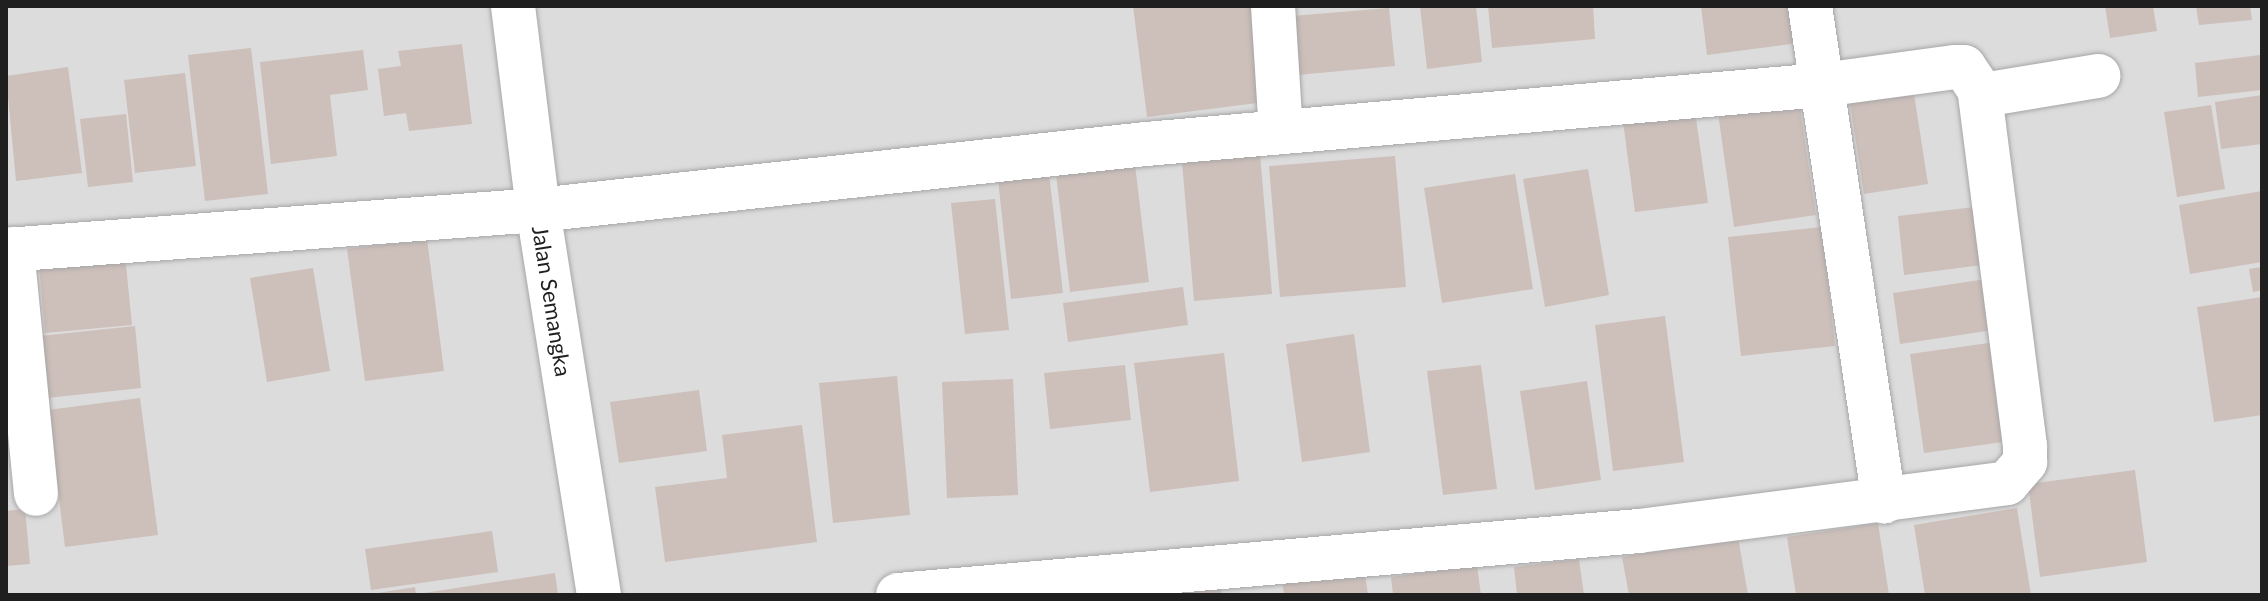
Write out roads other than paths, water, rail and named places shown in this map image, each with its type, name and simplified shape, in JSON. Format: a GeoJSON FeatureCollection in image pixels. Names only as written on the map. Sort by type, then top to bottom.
{"type":"FeatureCollection","features":[{"type":"Feature","properties":{"kind":"street","name":"Jalan Semangka"},"geometry":{"type":"LineString","coordinates":[[513,6],[538,210],[599,595]]}},
{"type":"Feature","properties":{"kind":"street"},"geometry":{"type":"LineString","coordinates":[[1273,6],[1281,132]]}},
{"type":"Feature","properties":{"kind":"street"},"geometry":{"type":"LineString","coordinates":[[1810,6],[1884,502]]}},
{"type":"Feature","properties":{"kind":"street"},"geometry":{"type":"LineString","coordinates":[[36,494],[9,249],[538,210],[1281,132],[1822,85],[1964,67],[1980,93],[2025,462],[2018,474],[1994,488],[1639,531],[898,595]]}},
{"type":"Feature","properties":{"kind":"street"},"geometry":{"type":"LineString","coordinates":[[1980,93],[2098,76]]}}]}
